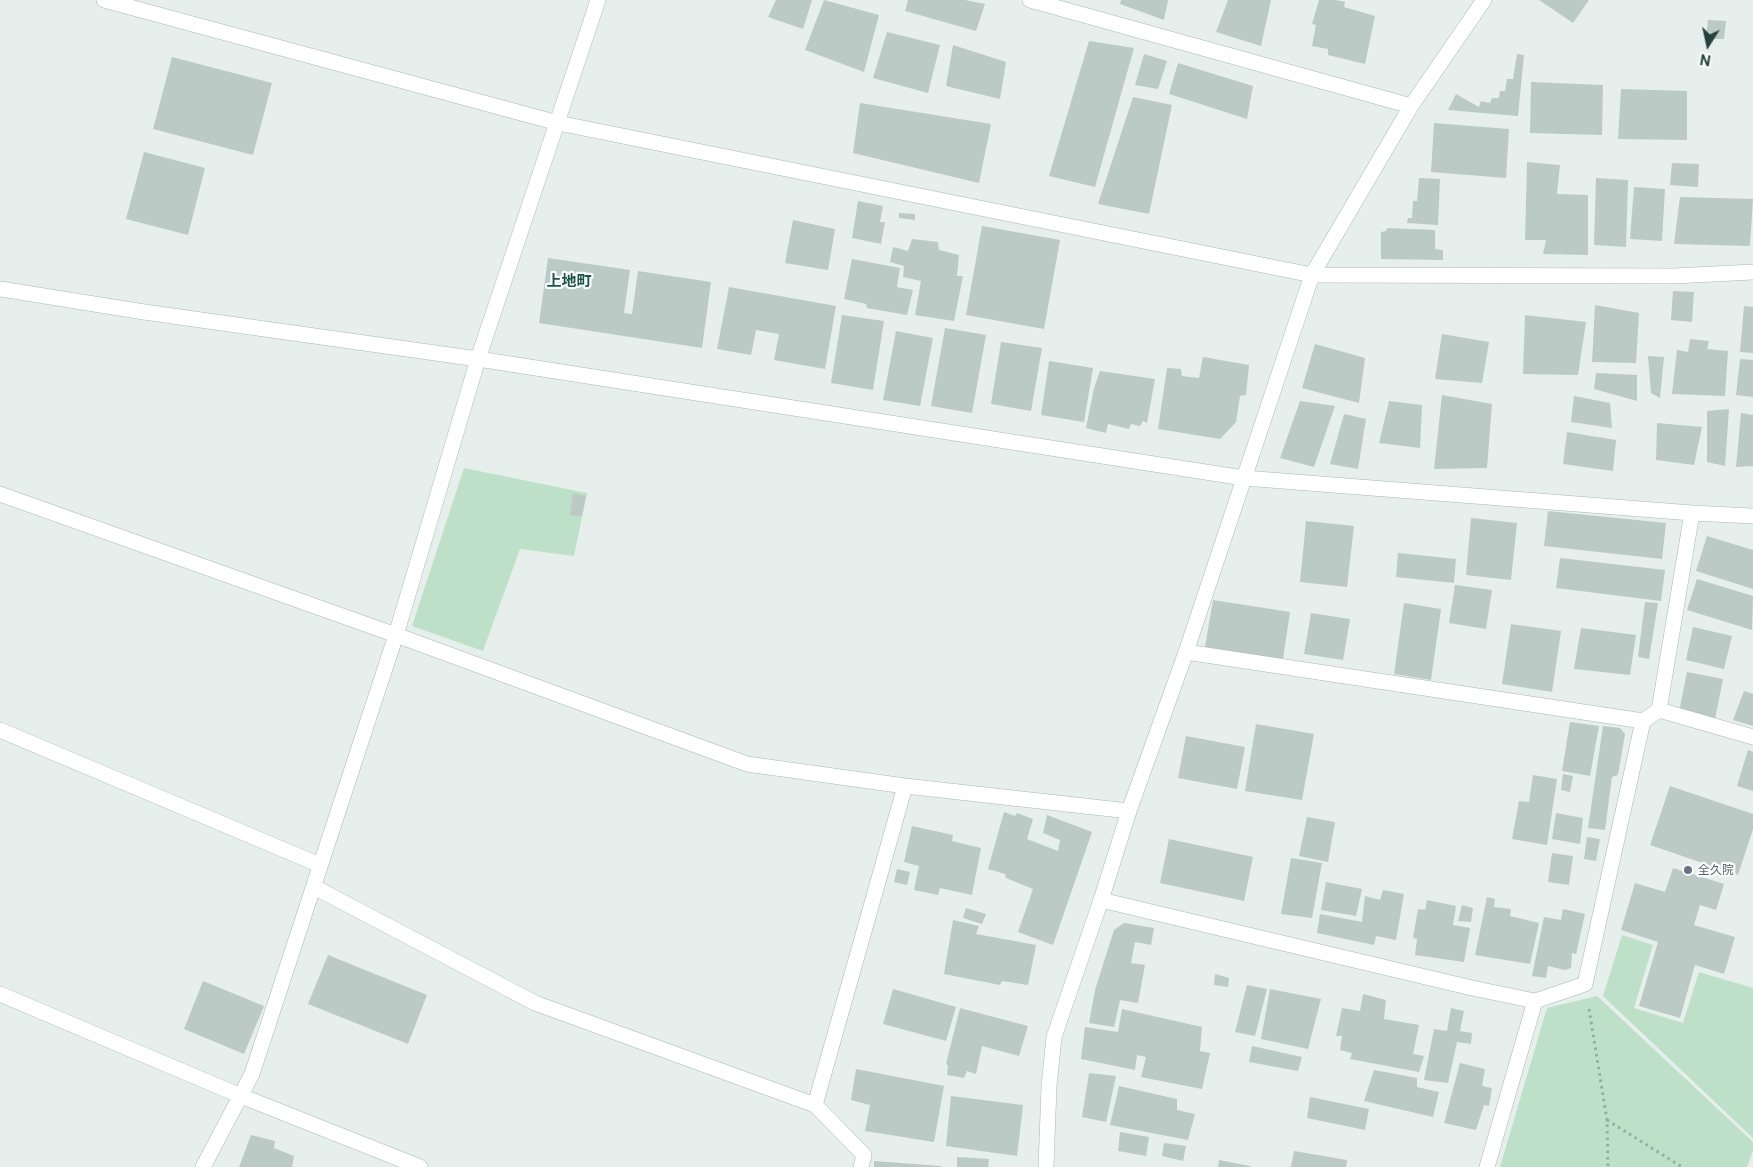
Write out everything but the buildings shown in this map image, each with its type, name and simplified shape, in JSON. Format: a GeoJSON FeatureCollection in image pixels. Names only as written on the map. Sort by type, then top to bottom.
{"type":"FeatureCollection","features":[{"type":"Feature","properties":{"kind":"street"},"geometry":{"type":"LineString","coordinates":[[104,0],[558,122],[1312,275],[1674,276],[1753,272]]}},
{"type":"Feature","properties":{"kind":"street"},"geometry":{"type":"LineString","coordinates":[[203,1167],[252,1074],[396,635],[478,359],[598,0]]}},
{"type":"Feature","properties":{"kind":"street"},"geometry":{"type":"LineString","coordinates":[[1030,0],[1411,106]]}},
{"type":"Feature","properties":{"kind":"street"},"geometry":{"type":"LineString","coordinates":[[1046,1167],[1049,1086],[1054,1037],[1129,811],[1186,652],[1312,275],[1411,106],[1484,0]]}},
{"type":"Feature","properties":{"kind":"street"},"geometry":{"type":"LineString","coordinates":[[0,288],[144,312],[478,359],[1244,478],[1692,513],[1753,516]]}},
{"type":"Feature","properties":{"kind":"street"},"geometry":{"type":"LineString","coordinates":[[0,494],[396,635],[747,764],[905,786],[1129,811]]}},
{"type":"Feature","properties":{"kind":"street"},"geometry":{"type":"LineString","coordinates":[[1101,900],[1472,988],[1535,1001],[1585,984],[1643,721],[1659,710],[1692,513]]}},
{"type":"Feature","properties":{"kind":"street"},"geometry":{"type":"LineString","coordinates":[[1186,652],[1643,721]]}},
{"type":"Feature","properties":{"kind":"street"},"geometry":{"type":"LineString","coordinates":[[1659,710],[1753,737]]}},
{"type":"Feature","properties":{"kind":"street"},"geometry":{"type":"LineString","coordinates":[[0,730],[320,865]]}},
{"type":"Feature","properties":{"kind":"street"},"geometry":{"type":"LineString","coordinates":[[815,1105],[905,786]]}},
{"type":"Feature","properties":{"kind":"street"},"geometry":{"type":"LineString","coordinates":[[314,887],[535,1003],[815,1105],[864,1154],[861,1167]]}},
{"type":"Feature","properties":{"kind":"street"},"geometry":{"type":"LineString","coordinates":[[0,994],[240,1096],[420,1167]]}},
{"type":"Feature","properties":{"kind":"street"},"geometry":{"type":"LineString","coordinates":[[1487,1167],[1535,1001]]}},
{"type":"Feature","properties":{"kind":"path"},"geometry":{"type":"LineString","coordinates":[[1585,984],[1607,1120],[1608,1167]]}},
{"type":"Feature","properties":{"kind":"path"},"geometry":{"type":"LineString","coordinates":[[1607,1120],[1682,1167]]}},
{"type":"Feature","properties":{"kind":"green space"},"geometry":{"type":"Polygon","coordinates":[[[464,468],[587,493],[574,556],[520,549],[483,651],[412,626],[464,468]]]}},
{"type":"Feature","properties":{"kind":"green space"},"geometry":{"type":"Polygon","coordinates":[[[1622,935],[1653,945],[1634,1008],[1683,1023],[1699,972],[1753,988],[1753,1138],[1603,996],[1622,935]]]}},
{"type":"Feature","properties":{"kind":"green space"},"geometry":{"type":"Polygon","coordinates":[[[1597,996],[1753,1142],[1753,1151],[1747,1167],[1500,1167],[1547,1008],[1597,996]]]}},
{"type":"Feature","properties":{"kind":"place","name":"全久院"},"geometry":{"type":"Point","coordinates":[1688,870]}},
{"type":"Feature","properties":{"kind":"district","name":"上地町"},"geometry":{"type":"Point","coordinates":[569,281]}}]}
